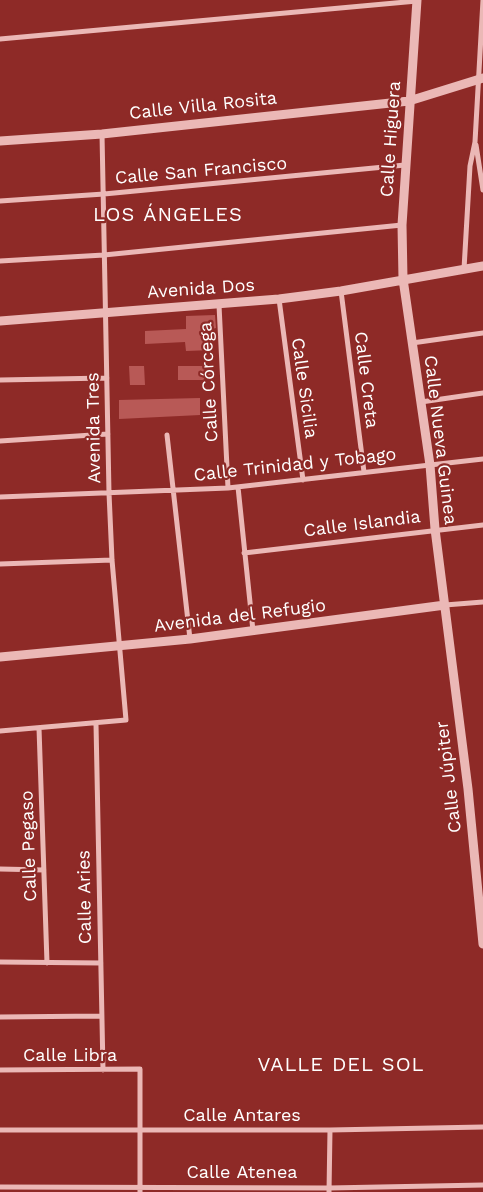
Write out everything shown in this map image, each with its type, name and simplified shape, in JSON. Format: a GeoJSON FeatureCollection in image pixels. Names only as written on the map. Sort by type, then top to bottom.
{"type":"FeatureCollection","features":[{"type":"Feature","properties":{"kind":"street"},"geometry":{"type":"LineString","coordinates":[[0,40],[417,0]]}},
{"type":"Feature","properties":{"kind":"street","name":"Calle Higuera"},"geometry":{"type":"LineString","coordinates":[[403,280],[402,225],[405,165],[417,0]]}},
{"type":"Feature","properties":{"kind":"street"},"geometry":{"type":"LineString","coordinates":[[464,269],[470,166],[475,142],[480,79],[483,0]]}},
{"type":"Feature","properties":{"kind":"street","name":"Calle Villa Rosita"},"geometry":{"type":"LineString","coordinates":[[0,141],[102,134],[409,100],[480,79]]}},
{"type":"Feature","properties":{"kind":"street","name":"Avenida Tres"},"geometry":{"type":"LineString","coordinates":[[96,724],[126,720],[112,560],[109,493],[106,378],[107,312],[102,134]]}},
{"type":"Feature","properties":{"kind":"street"},"geometry":{"type":"LineString","coordinates":[[475,142],[483,190]]}},
{"type":"Feature","properties":{"kind":"street","name":"Calle San Francisco"},"geometry":{"type":"LineString","coordinates":[[0,201],[104,194],[405,165]]}},
{"type":"Feature","properties":{"kind":"street"},"geometry":{"type":"LineString","coordinates":[[0,261],[104,255],[402,225]]}},
{"type":"Feature","properties":{"kind":"street","name":"Avenida Dos"},"geometry":{"type":"LineString","coordinates":[[0,321],[279,300],[483,266]]}},
{"type":"Feature","properties":{"kind":"street","name":"Calle Nueva Guinea"},"geometry":{"type":"LineString","coordinates":[[403,280],[430,465],[435,529],[445,605]]}},
{"type":"Feature","properties":{"kind":"street","name":"Calle Creta"},"geometry":{"type":"LineString","coordinates":[[341,291],[364,472]]}},
{"type":"Feature","properties":{"kind":"street","name":"Calle Sicilia"},"geometry":{"type":"LineString","coordinates":[[279,300],[302,480]]}},
{"type":"Feature","properties":{"kind":"street","name":"Calle Córcega"},"geometry":{"type":"LineString","coordinates":[[220,305],[228,488]]}},
{"type":"Feature","properties":{"kind":"street"},"geometry":{"type":"LineString","coordinates":[[411,343],[483,333]]}},
{"type":"Feature","properties":{"kind":"street"},"geometry":{"type":"LineString","coordinates":[[0,380],[106,378]]}},
{"type":"Feature","properties":{"kind":"street"},"geometry":{"type":"LineString","coordinates":[[420,402],[483,393]]}},
{"type":"Feature","properties":{"kind":"street"},"geometry":{"type":"LineString","coordinates":[[0,441],[108,434]]}},
{"type":"Feature","properties":{"kind":"street"},"geometry":{"type":"LineString","coordinates":[[167,435],[190,639]]}},
{"type":"Feature","properties":{"kind":"street","name":"Calle Trinidad y Tobago"},"geometry":{"type":"LineString","coordinates":[[0,497],[228,488],[483,459]]}},
{"type":"Feature","properties":{"kind":"street"},"geometry":{"type":"LineString","coordinates":[[238,487],[253,631]]}},
{"type":"Feature","properties":{"kind":"street","name":"Calle Islandia"},"geometry":{"type":"LineString","coordinates":[[244,553],[435,529],[483,525]]}},
{"type":"Feature","properties":{"kind":"street"},"geometry":{"type":"LineString","coordinates":[[0,564],[112,560]]}},
{"type":"Feature","properties":{"kind":"street","name":"Avenida del Refugio"},"geometry":{"type":"LineString","coordinates":[[0,657],[190,639],[445,605],[483,602]]}},
{"type":"Feature","properties":{"kind":"street","name":"Calle Júpiter"},"geometry":{"type":"LineString","coordinates":[[445,605],[482,910],[483,944]]}},
{"type":"Feature","properties":{"kind":"street"},"geometry":{"type":"LineString","coordinates":[[0,731],[96,724]]}},
{"type":"Feature","properties":{"kind":"street","name":"Calle Aries"},"geometry":{"type":"LineString","coordinates":[[96,724],[103,1070]]}},
{"type":"Feature","properties":{"kind":"street","name":"Calle Pegaso"},"geometry":{"type":"LineString","coordinates":[[39,728],[47,963]]}},
{"type":"Feature","properties":{"kind":"street"},"geometry":{"type":"LineString","coordinates":[[0,869],[44,870]]}},
{"type":"Feature","properties":{"kind":"street"},"geometry":{"type":"LineString","coordinates":[[0,962],[101,963]]}},
{"type":"Feature","properties":{"kind":"street"},"geometry":{"type":"LineString","coordinates":[[0,1017],[101,1016]]}},
{"type":"Feature","properties":{"kind":"street","name":"Calle Libra"},"geometry":{"type":"LineString","coordinates":[[0,1070],[140,1069],[141,1129]]}},
{"type":"Feature","properties":{"kind":"street","name":"Calle Antares"},"geometry":{"type":"LineString","coordinates":[[0,1130],[330,1130],[483,1127]]}},
{"type":"Feature","properties":{"kind":"street"},"geometry":{"type":"LineString","coordinates":[[140,1189],[141,1129]]}},
{"type":"Feature","properties":{"kind":"street"},"geometry":{"type":"LineString","coordinates":[[329,1190],[330,1130]]}},
{"type":"Feature","properties":{"kind":"street","name":"Calle Atenea"},"geometry":{"type":"LineString","coordinates":[[0,1186],[329,1190],[483,1185]]}},
{"type":"Feature","properties":{"kind":"building"},"geometry":{"type":"Polygon","coordinates":[[[215,315],[216,328],[212,329],[212,350],[186,351],[185,342],[145,344],[145,331],[186,329],[186,316],[215,315]]]}},
{"type":"Feature","properties":{"kind":"building"},"geometry":{"type":"Polygon","coordinates":[[[129,366],[144,366],[145,385],[130,385],[129,366]]]}},
{"type":"Feature","properties":{"kind":"building"},"geometry":{"type":"Polygon","coordinates":[[[178,366],[213,366],[213,380],[178,380],[178,366]]]}},
{"type":"Feature","properties":{"kind":"building"},"geometry":{"type":"Polygon","coordinates":[[[200,398],[200,415],[119,419],[119,400],[200,398]]]}},
{"type":"Feature","properties":{"kind":"district","name":"LOS ÁNGELES"},"geometry":{"type":"Point","coordinates":[168,215]}},
{"type":"Feature","properties":{"kind":"district","name":"VALLE DEL SOL"},"geometry":{"type":"Point","coordinates":[341,1065]}}]}
